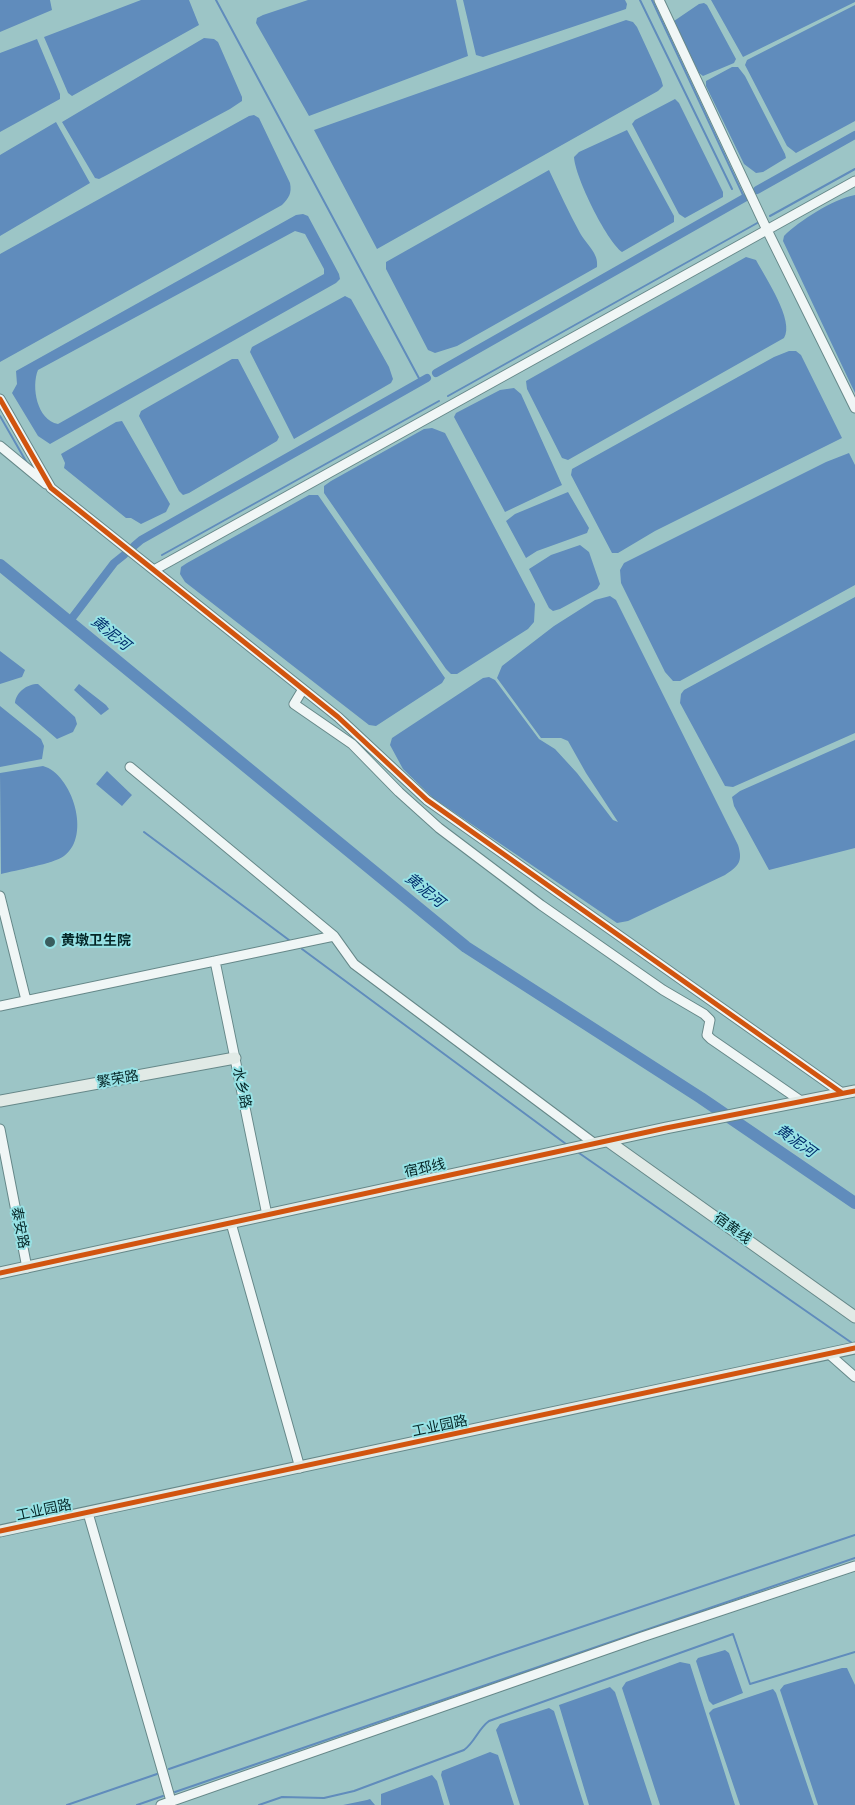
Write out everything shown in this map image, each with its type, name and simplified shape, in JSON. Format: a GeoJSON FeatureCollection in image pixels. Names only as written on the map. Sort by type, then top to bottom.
{"type":"FeatureCollection","features":[{"type":"Feature","properties":{"kind":"street"},"geometry":{"type":"LineString","coordinates":[[659,0],[767,230],[855,408]]}},
{"type":"Feature","properties":{"kind":"street"},"geometry":{"type":"LineString","coordinates":[[154,570],[855,181]]}},
{"type":"Feature","properties":{"kind":"street"},"geometry":{"type":"LineString","coordinates":[[0,399],[52,488]]}},
{"type":"Feature","properties":{"kind":"street"},"geometry":{"type":"LineString","coordinates":[[0,446],[359,734],[427,800],[842,1093]]}},
{"type":"Feature","properties":{"kind":"street"},"geometry":{"type":"LineString","coordinates":[[303,689],[294,704],[352,744],[399,792],[439,828],[541,905],[663,990],[704,1014],[710,1020],[707,1035],[801,1101]]}},
{"type":"Feature","properties":{"kind":"street"},"geometry":{"type":"LineString","coordinates":[[352,744],[359,734]]}},
{"type":"Feature","properties":{"kind":"street"},"geometry":{"type":"LineString","coordinates":[[130,767],[334,936],[354,964],[595,1144]]}},
{"type":"Feature","properties":{"kind":"street"},"geometry":{"type":"LineString","coordinates":[[0,896],[26,1000]]}},
{"type":"Feature","properties":{"kind":"street"},"geometry":{"type":"LineString","coordinates":[[0,1006],[334,936]]}},
{"type":"Feature","properties":{"kind":"street","name":"水乡路"},"geometry":{"type":"LineString","coordinates":[[215,961],[267,1215]]}},
{"type":"Feature","properties":{"kind":"street","name":"繁荣路"},"geometry":{"type":"LineString","coordinates":[[0,1101],[235,1058]]}},
{"type":"Feature","properties":{"kind":"street","name":"宿邳线"},"geometry":{"type":"LineString","coordinates":[[0,1273],[608,1141],[855,1091]]}},
{"type":"Feature","properties":{"kind":"street","name":"泰安路"},"geometry":{"type":"LineString","coordinates":[[0,1129],[27,1268]]}},
{"type":"Feature","properties":{"kind":"street","name":"宿黄线"},"geometry":{"type":"LineString","coordinates":[[608,1141],[855,1317]]}},
{"type":"Feature","properties":{"kind":"street"},"geometry":{"type":"LineString","coordinates":[[231,1223],[300,1468]]}},
{"type":"Feature","properties":{"kind":"street","name":"工业园路"},"geometry":{"type":"LineString","coordinates":[[0,1532],[855,1348]]}},
{"type":"Feature","properties":{"kind":"street"},"geometry":{"type":"LineString","coordinates":[[829,1354],[855,1377]]}},
{"type":"Feature","properties":{"kind":"street"},"geometry":{"type":"LineString","coordinates":[[88,1513],[171,1802]]}},
{"type":"Feature","properties":{"kind":"street"},"geometry":{"type":"LineString","coordinates":[[161,1805],[642,1637],[855,1566]]}},
{"type":"Feature","properties":{"kind":"water"},"geometry":{"type":"Polygon","coordinates":[[[0,0],[50,0],[52,10],[0,32],[0,0]]]}},
{"type":"Feature","properties":{"kind":"water"},"geometry":{"type":"Polygon","coordinates":[[[141,0],[189,0],[199,25],[72,96],[68,93],[44,37],[141,0]]]}},
{"type":"Feature","properties":{"kind":"water"},"geometry":{"type":"Polygon","coordinates":[[[308,0],[456,0],[468,56],[309,116],[256,23],[257,18],[263,15],[308,0]]]}},
{"type":"Feature","properties":{"kind":"water"},"geometry":{"type":"Polygon","coordinates":[[[463,0],[625,0],[627,4],[626,9],[483,57],[476,55],[463,0]]]}},
{"type":"Feature","properties":{"kind":"water"},"geometry":{"type":"Polygon","coordinates":[[[711,0],[855,0],[855,2],[743,57],[711,0]]]}},
{"type":"Feature","properties":{"kind":"water"},"geometry":{"type":"Polygon","coordinates":[[[704,3],[707,5],[736,59],[734,63],[703,76],[699,73],[674,21],[699,4],[704,3]]]}},
{"type":"Feature","properties":{"kind":"water"},"geometry":{"type":"Polygon","coordinates":[[[855,5],[855,121],[796,153],[787,146],[745,65],[747,60],[855,5]]]}},
{"type":"Feature","properties":{"kind":"water"},"geometry":{"type":"Polygon","coordinates":[[[626,20],[633,22],[637,27],[661,79],[663,86],[658,91],[377,249],[314,130],[626,20]]]}},
{"type":"Feature","properties":{"kind":"water"},"geometry":{"type":"Polygon","coordinates":[[[204,38],[214,39],[218,42],[242,97],[242,101],[105,176],[99,179],[95,178],[62,122],[204,38]]]}},
{"type":"Feature","properties":{"kind":"water"},"geometry":{"type":"Polygon","coordinates":[[[37,39],[60,94],[60,99],[0,132],[0,53],[37,39]]]}},
{"type":"Feature","properties":{"kind":"water"},"geometry":{"type":"Polygon","coordinates":[[[732,67],[738,67],[745,76],[785,154],[786,158],[763,172],[756,173],[744,164],[706,86],[706,81],[732,67]]]}},
{"type":"Feature","properties":{"kind":"water"},"geometry":{"type":"Polygon","coordinates":[[[675,99],[679,103],[723,192],[723,197],[685,218],[679,214],[632,124],[635,120],[675,99]]]}},
{"type":"Feature","properties":{"kind":"water"},"geometry":{"type":"Polygon","coordinates":[[[254,115],[259,118],[290,183],[291,190],[282,205],[0,362],[0,254],[249,116],[254,115]]]}},
{"type":"Feature","properties":{"kind":"water"},"geometry":{"type":"Polygon","coordinates":[[[56,122],[90,183],[0,236],[0,155],[56,122]]]}},
{"type":"Feature","properties":{"kind":"water"},"geometry":{"type":"Polygon","coordinates":[[[627,130],[674,216],[674,222],[622,252],[608,235],[592,208],[580,179],[574,157],[579,152],[627,130]]]}},
{"type":"Feature","properties":{"kind":"water"},"geometry":{"type":"Polygon","coordinates":[[[549,170],[580,233],[596,257],[597,267],[457,346],[435,353],[428,350],[386,269],[386,262],[549,170]]]}},
{"type":"Feature","properties":{"kind":"water"},"geometry":{"type":"Polygon","coordinates":[[[855,195],[855,393],[783,241],[784,236],[807,217],[837,201],[855,195]]]}},
{"type":"Feature","properties":{"kind":"water"},"geometry":{"type":"Polygon","coordinates":[[[303,214],[308,216],[339,274],[340,279],[336,283],[50,444],[38,436],[12,393],[17,384],[16,371],[296,215],[303,214]],[[295,231],[38,370],[35,385],[36,394],[45,416],[58,424],[324,274],[324,269],[305,234],[295,231]]]}},
{"type":"Feature","properties":{"kind":"water"},"geometry":{"type":"Polygon","coordinates":[[[746,257],[756,260],[778,299],[786,321],[784,338],[568,460],[562,458],[527,389],[526,381],[746,257]]]}},
{"type":"Feature","properties":{"kind":"water"},"geometry":{"type":"Polygon","coordinates":[[[345,296],[351,299],[389,367],[393,379],[391,383],[294,439],[250,352],[252,347],[345,296]]]}},
{"type":"Feature","properties":{"kind":"water"},"geometry":{"type":"Polygon","coordinates":[[[789,351],[796,351],[801,355],[842,438],[655,531],[618,553],[612,553],[571,475],[572,469],[774,357],[789,351]]]}},
{"type":"Feature","properties":{"kind":"water"},"geometry":{"type":"Polygon","coordinates":[[[232,359],[238,359],[279,437],[277,441],[183,495],[179,491],[139,416],[141,411],[232,359]]]}},
{"type":"Feature","properties":{"kind":"water"},"geometry":{"type":"Polygon","coordinates":[[[514,388],[521,394],[562,485],[505,512],[454,417],[456,413],[500,390],[514,388]]]}},
{"type":"Feature","properties":{"kind":"water"},"geometry":{"type":"Polygon","coordinates":[[[122,421],[170,504],[166,512],[141,524],[131,518],[126,518],[64,468],[65,463],[61,454],[116,422],[122,421]]]}},
{"type":"Feature","properties":{"kind":"water"},"geometry":{"type":"Polygon","coordinates":[[[432,428],[445,433],[535,604],[534,622],[528,629],[457,674],[451,674],[446,669],[324,493],[324,486],[331,481],[424,429],[432,428]]]}},
{"type":"Feature","properties":{"kind":"water"},"geometry":{"type":"Polygon","coordinates":[[[849,453],[855,465],[855,585],[680,681],[673,681],[665,672],[621,583],[620,570],[624,563],[826,462],[849,453]]]}},
{"type":"Feature","properties":{"kind":"water"},"geometry":{"type":"Polygon","coordinates":[[[568,492],[589,528],[587,533],[537,551],[526,558],[506,521],[515,514],[568,492]]]}},
{"type":"Feature","properties":{"kind":"water"},"geometry":{"type":"Polygon","coordinates":[[[309,495],[318,495],[445,678],[442,683],[376,726],[369,725],[185,582],[180,574],[181,567],[187,563],[309,495]]]}},
{"type":"Feature","properties":{"kind":"water"},"geometry":{"type":"Polygon","coordinates":[[[580,545],[589,552],[600,584],[597,589],[553,611],[549,608],[529,569],[551,555],[580,545]]]}},
{"type":"Feature","properties":{"kind":"water"},"geometry":{"type":"Polygon","coordinates":[[[610,596],[616,600],[738,845],[740,855],[737,866],[725,875],[628,921],[617,923],[433,798],[403,769],[390,745],[392,738],[483,678],[489,677],[495,680],[539,739],[555,749],[577,773],[613,820],[618,822],[568,741],[561,738],[541,738],[497,678],[502,666],[554,626],[595,600],[610,596]]]}},
{"type":"Feature","properties":{"kind":"water"},"geometry":{"type":"Polygon","coordinates":[[[855,597],[855,733],[733,787],[725,786],[680,703],[681,694],[684,690],[855,597]]]}},
{"type":"Feature","properties":{"kind":"water"},"geometry":{"type":"Polygon","coordinates":[[[0,651],[25,670],[22,677],[0,684],[0,651]]]}},
{"type":"Feature","properties":{"kind":"water"},"geometry":{"type":"Polygon","coordinates":[[[38,684],[75,717],[77,724],[73,732],[57,739],[15,703],[17,695],[23,689],[30,685],[38,684]]]}},
{"type":"Feature","properties":{"kind":"water"},"geometry":{"type":"Polygon","coordinates":[[[79,684],[109,709],[101,715],[74,690],[79,684]]]}},
{"type":"Feature","properties":{"kind":"water"},"geometry":{"type":"Polygon","coordinates":[[[0,706],[41,739],[44,746],[42,759],[0,767],[0,706]]]}},
{"type":"Feature","properties":{"kind":"water"},"geometry":{"type":"Polygon","coordinates":[[[855,740],[855,848],[769,870],[734,806],[732,797],[740,791],[855,740]]]}},
{"type":"Feature","properties":{"kind":"water"},"geometry":{"type":"Polygon","coordinates":[[[43,766],[53,771],[70,793],[75,806],[77,835],[72,847],[59,859],[1,874],[0,773],[43,766]]]}},
{"type":"Feature","properties":{"kind":"water"},"geometry":{"type":"Polygon","coordinates":[[[107,771],[132,795],[122,806],[96,784],[107,771]]]}},
{"type":"Feature","properties":{"kind":"water"},"geometry":{"type":"Polygon","coordinates":[[[725,1650],[729,1653],[743,1693],[713,1705],[709,1701],[696,1661],[698,1658],[725,1650]]]}},
{"type":"Feature","properties":{"kind":"water"},"geometry":{"type":"Polygon","coordinates":[[[680,1662],[690,1664],[735,1805],[660,1805],[622,1688],[626,1682],[680,1662]]]}},
{"type":"Feature","properties":{"kind":"water"},"geometry":{"type":"Polygon","coordinates":[[[847,1668],[855,1685],[855,1805],[818,1805],[780,1690],[784,1685],[847,1668]]]}},
{"type":"Feature","properties":{"kind":"water"},"geometry":{"type":"Polygon","coordinates":[[[610,1687],[615,1692],[652,1805],[589,1805],[559,1705],[610,1687]]]}},
{"type":"Feature","properties":{"kind":"water"},"geometry":{"type":"Polygon","coordinates":[[[773,1689],[814,1805],[740,1805],[709,1713],[713,1709],[773,1689]]]}},
{"type":"Feature","properties":{"kind":"water"},"geometry":{"type":"Polygon","coordinates":[[[549,1708],[554,1711],[584,1805],[520,1805],[496,1730],[500,1724],[549,1708]]]}},
{"type":"Feature","properties":{"kind":"water"},"geometry":{"type":"Polygon","coordinates":[[[490,1752],[498,1755],[514,1805],[450,1805],[441,1775],[442,1771],[490,1752]]]}},
{"type":"Feature","properties":{"kind":"water"},"geometry":{"type":"Polygon","coordinates":[[[432,1775],[437,1781],[444,1805],[381,1805],[381,1794],[432,1775]]]}},
{"type":"Feature","properties":{"kind":"water"},"geometry":{"type":"Polygon","coordinates":[[[370,1799],[375,1805],[343,1805],[367,1800],[370,1799]]]}},
{"type":"Feature","properties":{"kind":"waterway"},"geometry":{"type":"LineString","coordinates":[[216,0],[421,382]]}},
{"type":"Feature","properties":{"kind":"waterway"},"geometry":{"type":"LineString","coordinates":[[640,0],[732,189]]}},
{"type":"Feature","properties":{"kind":"waterway"},"geometry":{"type":"LineString","coordinates":[[652,0],[744,197]]}},
{"type":"Feature","properties":{"kind":"waterway"},"geometry":{"type":"LineString","coordinates":[[757,190],[855,135]]}},
{"type":"Feature","properties":{"kind":"waterway"},"geometry":{"type":"LineString","coordinates":[[770,216],[855,169]]}},
{"type":"Feature","properties":{"kind":"waterway"},"geometry":{"type":"LineString","coordinates":[[436,373],[746,197]]}},
{"type":"Feature","properties":{"kind":"waterway"},"geometry":{"type":"LineString","coordinates":[[448,396],[759,222]]}},
{"type":"Feature","properties":{"kind":"waterway"},"geometry":{"type":"LineString","coordinates":[[134,546],[141,540],[427,378]]}},
{"type":"Feature","properties":{"kind":"waterway"},"geometry":{"type":"LineString","coordinates":[[162,555],[439,401]]}},
{"type":"Feature","properties":{"kind":"waterway"},"geometry":{"type":"LineString","coordinates":[[0,416],[27,463]]}},
{"type":"Feature","properties":{"kind":"waterway"},"geometry":{"type":"LineString","coordinates":[[69,622],[114,563],[124,555]]}},
{"type":"Feature","properties":{"kind":"waterway","name":"黄泥河"},"geometry":{"type":"LineString","coordinates":[[0,565],[466,947],[701,1098],[855,1203]]}},
{"type":"Feature","properties":{"kind":"waterway"},"geometry":{"type":"LineString","coordinates":[[144,832],[289,940]]}},
{"type":"Feature","properties":{"kind":"waterway"},"geometry":{"type":"LineString","coordinates":[[302,949],[566,1144]]}},
{"type":"Feature","properties":{"kind":"waterway"},"geometry":{"type":"LineString","coordinates":[[579,1153],[852,1343]]}},
{"type":"Feature","properties":{"kind":"waterway"},"geometry":{"type":"LineString","coordinates":[[169,1769],[498,1655],[855,1535]]}},
{"type":"Feature","properties":{"kind":"waterway"},"geometry":{"type":"LineString","coordinates":[[175,1792],[855,1558]]}},
{"type":"Feature","properties":{"kind":"waterway"},"geometry":{"type":"LineString","coordinates":[[259,1805],[282,1797],[324,1798],[354,1791],[464,1750],[489,1721],[733,1634],[750,1684],[855,1652]]}},
{"type":"Feature","properties":{"kind":"waterway"},"geometry":{"type":"LineString","coordinates":[[67,1805],[157,1774]]}},
{"type":"Feature","properties":{"kind":"waterway"},"geometry":{"type":"LineString","coordinates":[[137,1805],[163,1796]]}},
{"type":"Feature","properties":{"kind":"cycle path"},"geometry":{"type":"LineString","coordinates":[[0,399],[51,488],[338,717],[427,800],[842,1093]]}},
{"type":"Feature","properties":{"kind":"cycle path"},"geometry":{"type":"LineString","coordinates":[[0,1273],[666,1128],[855,1091]]}},
{"type":"Feature","properties":{"kind":"cycle path"},"geometry":{"type":"LineString","coordinates":[[0,1531],[855,1348]]}},
{"type":"Feature","properties":{"kind":"place","name":"黄墩卫生院"},"geometry":{"type":"Point","coordinates":[50,942]}}]}
